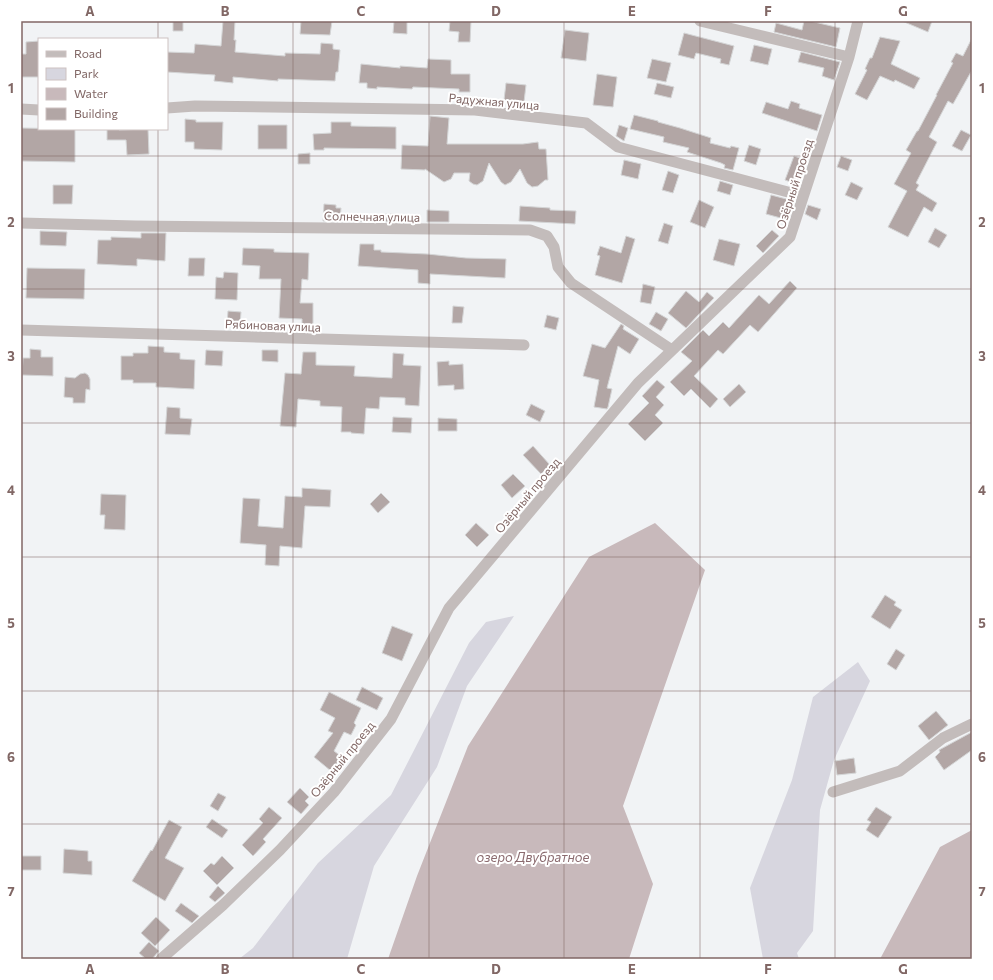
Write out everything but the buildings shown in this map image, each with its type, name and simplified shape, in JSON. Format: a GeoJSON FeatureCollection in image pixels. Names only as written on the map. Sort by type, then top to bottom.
{"type":"FeatureCollection","features":[{"type":"Feature","properties":{"kind":"street"},"geometry":{"type":"LineString","coordinates":[[700,21],[849,57]]}},
{"type":"Feature","properties":{"kind":"street","name":"Озёрный проезд"},"geometry":{"type":"LineString","coordinates":[[161,959],[223,905],[280,850],[334,792],[391,719],[449,608],[638,383],[790,237],[849,57],[858,21]]}},
{"type":"Feature","properties":{"kind":"street","name":"Радужная улица"},"geometry":{"type":"LineString","coordinates":[[168,108],[195,106],[475,110],[586,123],[618,147],[803,196]]}},
{"type":"Feature","properties":{"kind":"street"},"geometry":{"type":"LineString","coordinates":[[21,109],[38,110]]}},
{"type":"Feature","properties":{"kind":"street","name":"Солнечная улица"},"geometry":{"type":"LineString","coordinates":[[21,223],[135,226],[530,230],[547,236],[554,248],[558,267],[571,283],[672,350]]}},
{"type":"Feature","properties":{"kind":"street","name":"Рябиновая улица"},"geometry":{"type":"LineString","coordinates":[[21,330],[524,345]]}},
{"type":"Feature","properties":{"kind":"street"},"geometry":{"type":"LineString","coordinates":[[834,792],[900,771],[943,738],[972,724]]}},
{"type":"Feature","properties":{"kind":"green space"},"geometry":{"type":"Polygon","coordinates":[[[514,616],[467,686],[437,767],[374,866],[347,959],[239,959],[253,948],[318,863],[391,795],[469,643],[486,622],[514,616]]]}},
{"type":"Feature","properties":{"kind":"green space"},"geometry":{"type":"Polygon","coordinates":[[[858,662],[870,681],[834,760],[820,810],[813,931],[797,953],[799,959],[763,959],[750,888],[792,780],[813,697],[858,662]]]}},
{"type":"Feature","properties":{"kind":"water","name":"озеро Двубратное"},"geometry":{"type":"Polygon","coordinates":[[[655,523],[705,570],[623,806],[653,884],[629,959],[388,959],[417,876],[468,746],[589,557],[655,523]]]}},
{"type":"Feature","properties":{"kind":"water"},"geometry":{"type":"Polygon","coordinates":[[[972,830],[972,959],[880,959],[940,847],[972,830]]]}}]}
